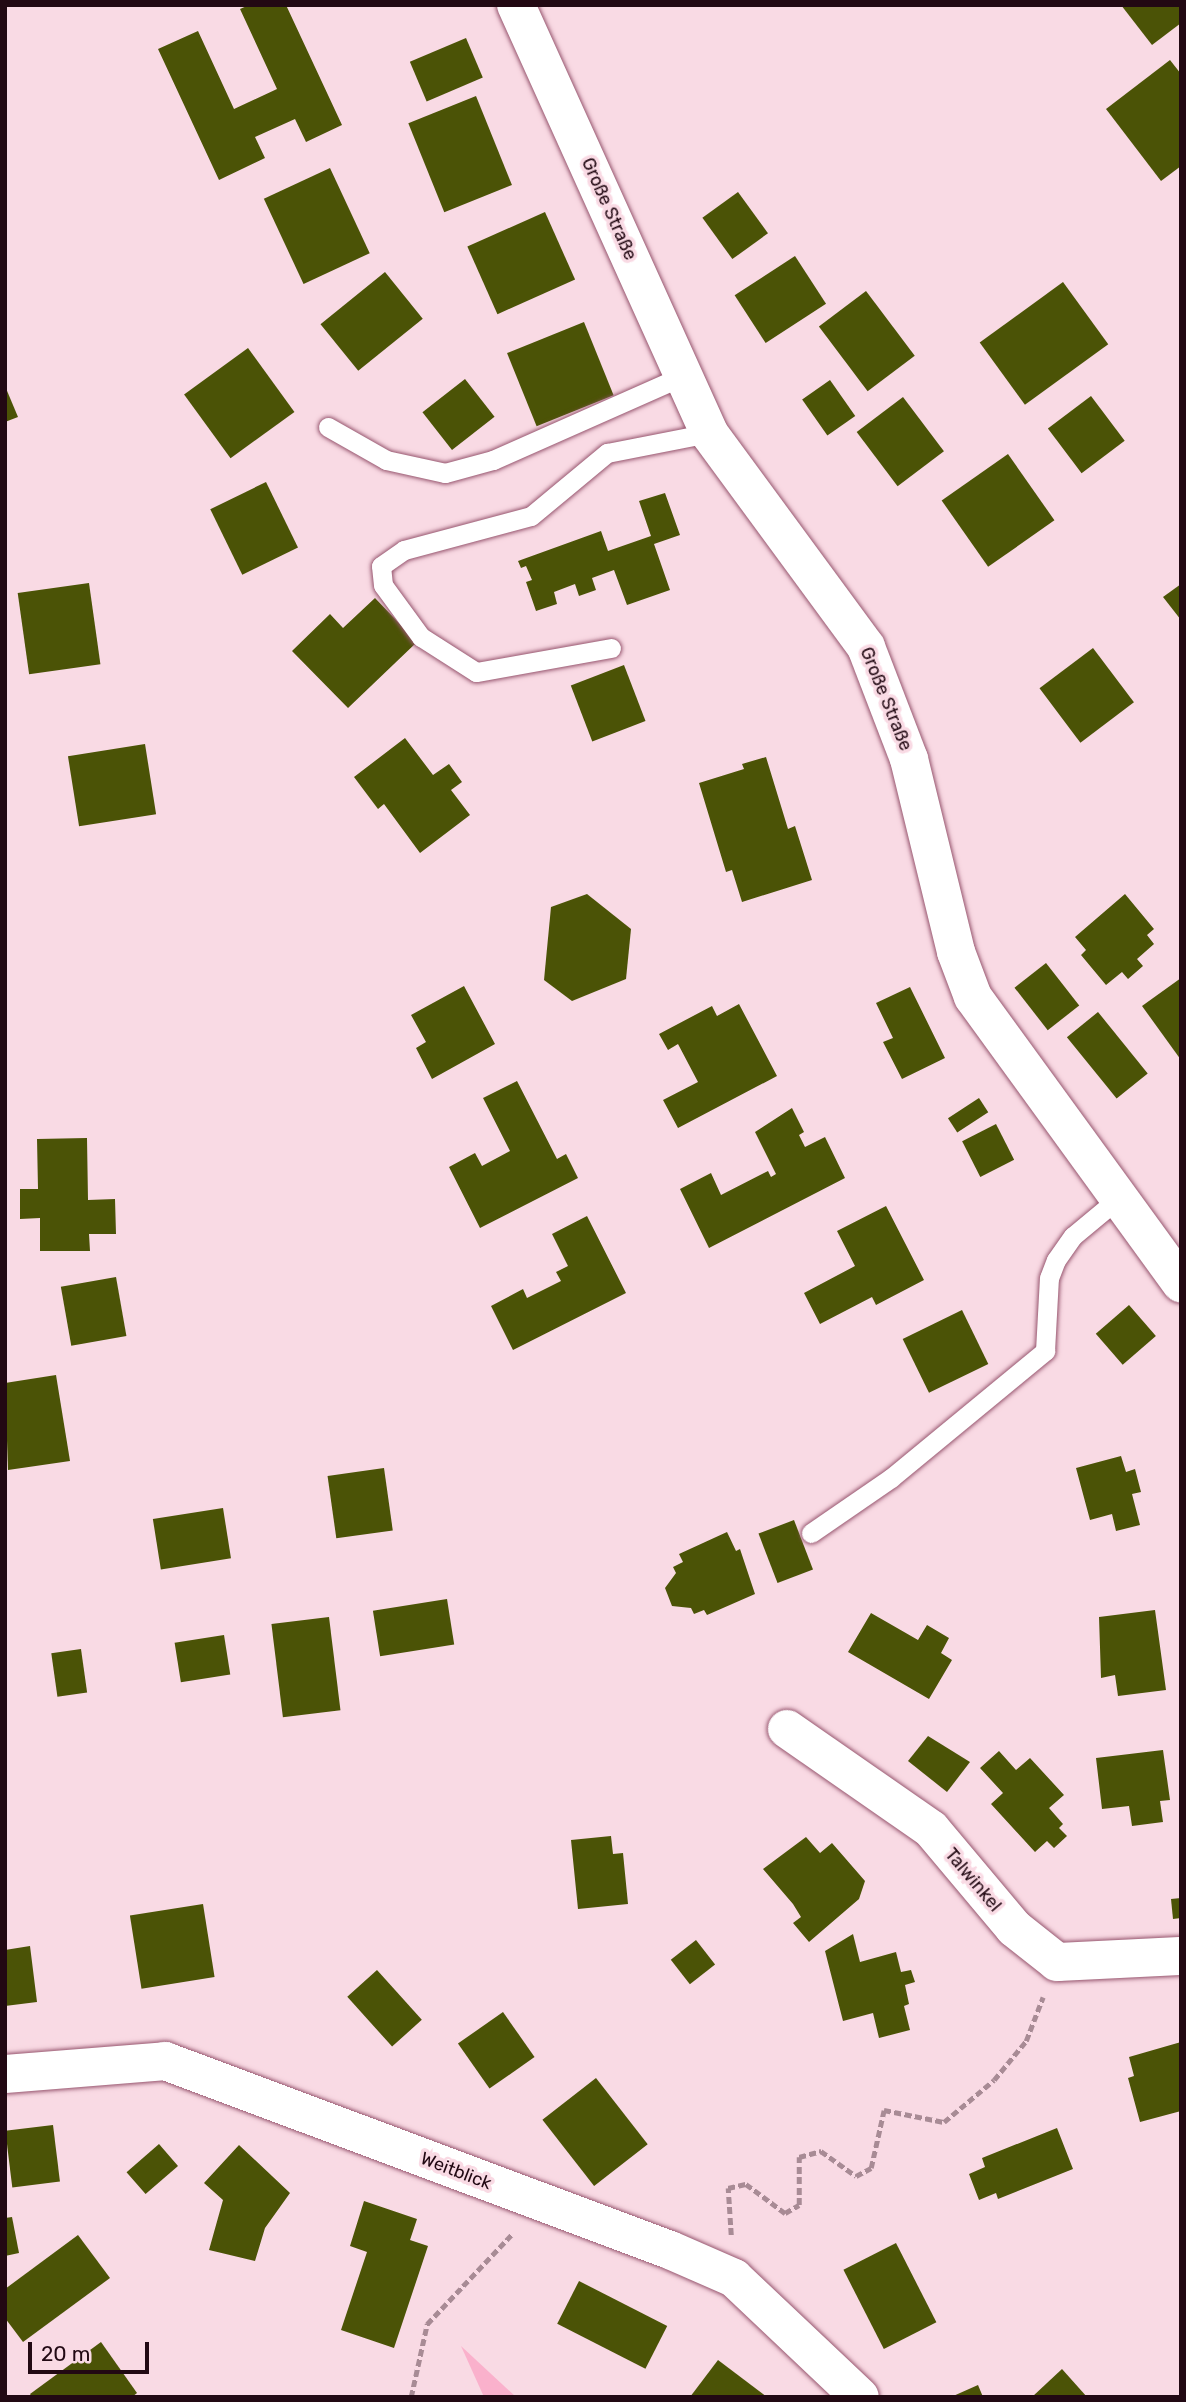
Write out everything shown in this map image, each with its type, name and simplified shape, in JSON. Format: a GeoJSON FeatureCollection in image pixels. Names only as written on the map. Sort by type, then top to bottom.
{"type":"FeatureCollection","features":[{"type":"Feature","properties":{"kind":"street","name":"Große Straße"},"geometry":{"type":"LineString","coordinates":[[516,5],[709,433],[866,647],[909,759],[956,952],[973,996],[1181,1283]]}},
{"type":"Feature","properties":{"kind":"street","name":"Talwinkel"},"geometry":{"type":"LineString","coordinates":[[787,1729],[931,1829],[1013,1928],[1058,1962]]}},
{"type":"Feature","properties":{"kind":"street"},"geometry":{"type":"LineString","coordinates":[[1058,1962],[1181,1956]]}},
{"type":"Feature","properties":{"kind":"street","name":"Weitblick"},"geometry":{"type":"LineString","coordinates":[[5,2074],[164,2061],[543,2203],[734,2278],[860,2397]]}},
{"type":"Feature","properties":{"kind":"lane"},"geometry":{"type":"LineString","coordinates":[[328,427],[386,460],[445,473],[494,460],[683,376]]}},
{"type":"Feature","properties":{"kind":"lane"},"geometry":{"type":"LineString","coordinates":[[611,648],[476,672],[421,637],[383,584],[381,566],[404,550],[502,527],[531,516],[607,453],[709,433]]}},
{"type":"Feature","properties":{"kind":"lane"},"geometry":{"type":"LineString","coordinates":[[811,1533],[891,1478],[1045,1351],[1049,1278],[1056,1260],[1073,1236],[1120,1197]]}},
{"type":"Feature","properties":{"kind":"path"},"geometry":{"type":"LineString","coordinates":[[734,2278],[728,2188],[746,2184],[785,2213],[799,2205],[799,2157],[821,2151],[856,2176],[871,2168],[884,2110],[944,2122],[994,2080],[1026,2041],[1058,1962]]}},
{"type":"Feature","properties":{"kind":"path"},"geometry":{"type":"LineString","coordinates":[[411,2397],[427,2324],[543,2203]]}},
{"type":"Feature","properties":{"kind":"shaded area"},"geometry":{"type":"Polygon","coordinates":[[[461,2346],[516,2397],[484,2397],[461,2346]]]}},
{"type":"Feature","properties":{"kind":"building"},"geometry":{"type":"Polygon","coordinates":[[[249,5],[286,5],[342,125],[306,142],[295,119],[255,137],[265,158],[219,180],[158,49],[198,31],[234,109],[277,89],[240,9],[249,5]]]}},
{"type":"Feature","properties":{"kind":"building"},"geometry":{"type":"Polygon","coordinates":[[[1121,5],[1181,5],[1181,23],[1152,45],[1121,5]]]}},
{"type":"Feature","properties":{"kind":"building"},"geometry":{"type":"Polygon","coordinates":[[[466,38],[483,78],[427,101],[410,62],[466,38]]]}},
{"type":"Feature","properties":{"kind":"building"},"geometry":{"type":"Polygon","coordinates":[[[1170,60],[1181,74],[1181,166],[1161,181],[1106,109],[1170,60]]]}},
{"type":"Feature","properties":{"kind":"building"},"geometry":{"type":"Polygon","coordinates":[[[476,96],[512,185],[444,212],[408,123],[476,96]]]}},
{"type":"Feature","properties":{"kind":"building"},"geometry":{"type":"Polygon","coordinates":[[[330,168],[370,253],[304,284],[264,199],[330,168]]]}},
{"type":"Feature","properties":{"kind":"building"},"geometry":{"type":"Polygon","coordinates":[[[738,192],[768,233],[732,259],[702,218],[738,192]]]}},
{"type":"Feature","properties":{"kind":"building"},"geometry":{"type":"Polygon","coordinates":[[[545,212],[575,280],[497,314],[467,247],[545,212]]]}},
{"type":"Feature","properties":{"kind":"building"},"geometry":{"type":"Polygon","coordinates":[[[795,256],[826,304],[766,343],[735,295],[795,256]]]}},
{"type":"Feature","properties":{"kind":"building"},"geometry":{"type":"Polygon","coordinates":[[[385,272],[423,319],[358,371],[320,324],[385,272]]]}},
{"type":"Feature","properties":{"kind":"building"},"geometry":{"type":"Polygon","coordinates":[[[1063,282],[1108,344],[1025,405],[980,343],[1063,282]]]}},
{"type":"Feature","properties":{"kind":"building"},"geometry":{"type":"Polygon","coordinates":[[[866,291],[915,356],[868,391],[819,327],[866,291]]]}},
{"type":"Feature","properties":{"kind":"building"},"geometry":{"type":"Polygon","coordinates":[[[584,322],[614,395],[537,426],[507,353],[584,322]]]}},
{"type":"Feature","properties":{"kind":"building"},"geometry":{"type":"Polygon","coordinates":[[[248,348],[294,412],[231,458],[184,394],[248,348]]]}},
{"type":"Feature","properties":{"kind":"building"},"geometry":{"type":"Polygon","coordinates":[[[465,379],[495,417],[452,450],[422,412],[465,379]]]}},
{"type":"Feature","properties":{"kind":"building"},"geometry":{"type":"Polygon","coordinates":[[[830,380],[855,416],[827,436],[802,400],[830,380]]]}},
{"type":"Feature","properties":{"kind":"building"},"geometry":{"type":"Polygon","coordinates":[[[5,386],[18,417],[5,422],[5,386]]]}},
{"type":"Feature","properties":{"kind":"building"},"geometry":{"type":"Polygon","coordinates":[[[1091,396],[1125,441],[1082,473],[1048,428],[1091,396]]]}},
{"type":"Feature","properties":{"kind":"building"},"geometry":{"type":"Polygon","coordinates":[[[903,397],[944,451],[898,486],[857,432],[903,397]]]}},
{"type":"Feature","properties":{"kind":"building"},"geometry":{"type":"Polygon","coordinates":[[[1008,454],[1054,520],[988,567],[942,500],[1008,454]]]}},
{"type":"Feature","properties":{"kind":"building"},"geometry":{"type":"Polygon","coordinates":[[[266,482],[298,548],[242,575],[210,509],[266,482]]]}},
{"type":"Feature","properties":{"kind":"building"},"geometry":{"type":"Polygon","coordinates":[[[665,493],[680,535],[654,544],[670,590],[627,605],[614,570],[592,578],[596,590],[579,596],[575,584],[554,592],[557,604],[536,611],[526,582],[532,580],[526,566],[521,568],[518,561],[601,531],[608,551],[651,536],[639,501],[665,493]]]}},
{"type":"Feature","properties":{"kind":"building"},"geometry":{"type":"Polygon","coordinates":[[[89,583],[100,664],[29,674],[18,593],[89,583]]]}},
{"type":"Feature","properties":{"kind":"building"},"geometry":{"type":"Polygon","coordinates":[[[1181,584],[1181,620],[1163,597],[1181,584]]]}},
{"type":"Feature","properties":{"kind":"building"},"geometry":{"type":"Polygon","coordinates":[[[375,598],[417,642],[348,708],[292,651],[330,614],[343,628],[375,598]]]}},
{"type":"Feature","properties":{"kind":"building"},"geometry":{"type":"Polygon","coordinates":[[[1093,648],[1134,702],[1080,743],[1039,688],[1093,648]]]}},
{"type":"Feature","properties":{"kind":"building"},"geometry":{"type":"Polygon","coordinates":[[[624,665],[646,721],[592,741],[571,685],[624,665]]]}},
{"type":"Feature","properties":{"kind":"building"},"geometry":{"type":"Polygon","coordinates":[[[405,738],[433,775],[449,764],[462,782],[451,790],[470,815],[420,853],[384,804],[378,809],[354,777],[405,738]]]}},
{"type":"Feature","properties":{"kind":"building"},"geometry":{"type":"Polygon","coordinates":[[[145,744],[156,814],[79,826],[68,756],[145,744]]]}},
{"type":"Feature","properties":{"kind":"building"},"geometry":{"type":"Polygon","coordinates":[[[766,757],[788,829],[795,826],[812,880],[742,902],[732,870],[726,872],[699,783],[744,769],[742,764],[766,757]]]}},
{"type":"Feature","properties":{"kind":"building"},"geometry":{"type":"Polygon","coordinates":[[[587,894],[631,929],[626,979],[572,1001],[544,980],[551,907],[587,894]]]}},
{"type":"Feature","properties":{"kind":"building"},"geometry":{"type":"Polygon","coordinates":[[[1125,894],[1154,929],[1147,935],[1154,944],[1137,959],[1143,966],[1128,979],[1122,972],[1106,985],[1081,955],[1086,950],[1075,937],[1125,894]]]}},
{"type":"Feature","properties":{"kind":"building"},"geometry":{"type":"Polygon","coordinates":[[[1046,963],[1079,1006],[1048,1030],[1014,988],[1046,963]]]}},
{"type":"Feature","properties":{"kind":"building"},"geometry":{"type":"Polygon","coordinates":[[[1181,978],[1181,1060],[1142,1006],[1181,978]]]}},
{"type":"Feature","properties":{"kind":"building"},"geometry":{"type":"Polygon","coordinates":[[[464,986],[495,1044],[432,1079],[416,1048],[426,1042],[411,1015],[464,986]]]}},
{"type":"Feature","properties":{"kind":"building"},"geometry":{"type":"Polygon","coordinates":[[[910,987],[945,1058],[902,1079],[883,1042],[893,1038],[876,1003],[910,987]]]}},
{"type":"Feature","properties":{"kind":"building"},"geometry":{"type":"Polygon","coordinates":[[[739,1004],[777,1076],[678,1128],[663,1100],[698,1082],[678,1044],[668,1050],[659,1034],[712,1006],[717,1016],[739,1004]]]}},
{"type":"Feature","properties":{"kind":"building"},"geometry":{"type":"Polygon","coordinates":[[[1098,1012],[1148,1073],[1117,1099],[1067,1037],[1098,1012]]]}},
{"type":"Feature","properties":{"kind":"building"},"geometry":{"type":"Polygon","coordinates":[[[517,1081],[557,1159],[566,1154],[578,1178],[480,1228],[449,1167],[475,1153],[482,1166],[510,1151],[483,1098],[517,1081]]]}},
{"type":"Feature","properties":{"kind":"building"},"geometry":{"type":"Polygon","coordinates":[[[979,1098],[988,1112],[957,1132],[948,1118],[979,1098]]]}},
{"type":"Feature","properties":{"kind":"building"},"geometry":{"type":"Polygon","coordinates":[[[792,1108],[804,1132],[799,1135],[805,1147],[825,1137],[845,1178],[709,1248],[680,1189],[711,1173],[721,1195],[768,1171],[771,1177],[776,1174],[755,1132],[792,1108]]]}},
{"type":"Feature","properties":{"kind":"building"},"geometry":{"type":"Polygon","coordinates":[[[996,1124],[1014,1160],[980,1177],[962,1141],[996,1124]]]}},
{"type":"Feature","properties":{"kind":"building"},"geometry":{"type":"Polygon","coordinates":[[[87,1138],[88,1200],[115,1199],[116,1234],[89,1234],[90,1251],[40,1251],[40,1218],[20,1219],[20,1189],[38,1189],[37,1139],[87,1138]]]}},
{"type":"Feature","properties":{"kind":"building"},"geometry":{"type":"Polygon","coordinates":[[[886,1206],[924,1280],[876,1305],[872,1297],[820,1324],[804,1293],[855,1266],[837,1231],[886,1206]]]}},
{"type":"Feature","properties":{"kind":"building"},"geometry":{"type":"Polygon","coordinates":[[[587,1216],[626,1293],[513,1350],[491,1306],[523,1289],[527,1298],[561,1281],[556,1272],[568,1266],[552,1234],[587,1216]]]}},
{"type":"Feature","properties":{"kind":"building"},"geometry":{"type":"Polygon","coordinates":[[[116,1277],[126,1336],[71,1346],[61,1287],[116,1277]]]}},
{"type":"Feature","properties":{"kind":"building"},"geometry":{"type":"Polygon","coordinates":[[[1129,1305],[1156,1336],[1123,1365],[1096,1334],[1129,1305]]]}},
{"type":"Feature","properties":{"kind":"building"},"geometry":{"type":"Polygon","coordinates":[[[962,1310],[988,1364],[929,1393],[903,1339],[962,1310]]]}},
{"type":"Feature","properties":{"kind":"building"},"geometry":{"type":"Polygon","coordinates":[[[56,1375],[70,1461],[8,1470],[5,1383],[56,1375]]]}},
{"type":"Feature","properties":{"kind":"building"},"geometry":{"type":"Polygon","coordinates":[[[1121,1456],[1126,1472],[1135,1469],[1141,1492],[1132,1494],[1140,1525],[1116,1531],[1112,1514],[1090,1520],[1076,1468],[1121,1456]]]}},
{"type":"Feature","properties":{"kind":"building"},"geometry":{"type":"Polygon","coordinates":[[[384,1468],[393,1530],[336,1538],[328,1476],[384,1468]]]}},
{"type":"Feature","properties":{"kind":"building"},"geometry":{"type":"Polygon","coordinates":[[[223,1508],[231,1558],[161,1569],[153,1519],[223,1508]]]}},
{"type":"Feature","properties":{"kind":"building"},"geometry":{"type":"Polygon","coordinates":[[[794,1520],[813,1569],[778,1583],[759,1534],[794,1520]]]}},
{"type":"Feature","properties":{"kind":"building"},"geometry":{"type":"Polygon","coordinates":[[[727,1532],[736,1551],[740,1549],[755,1594],[707,1615],[704,1610],[694,1614],[691,1608],[672,1606],[665,1588],[676,1573],[673,1567],[683,1562],[679,1554],[727,1532]]]}},
{"type":"Feature","properties":{"kind":"building"},"geometry":{"type":"Polygon","coordinates":[[[447,1599],[454,1644],[380,1656],[373,1611],[447,1599]]]}},
{"type":"Feature","properties":{"kind":"building"},"geometry":{"type":"Polygon","coordinates":[[[1155,1610],[1166,1690],[1118,1696],[1115,1675],[1101,1678],[1099,1617],[1155,1610]]]}},
{"type":"Feature","properties":{"kind":"building"},"geometry":{"type":"Polygon","coordinates":[[[871,1613],[918,1640],[927,1625],[949,1638],[941,1653],[952,1660],[929,1699],[848,1652],[871,1613]]]}},
{"type":"Feature","properties":{"kind":"building"},"geometry":{"type":"Polygon","coordinates":[[[329,1617],[340,1710],[283,1717],[271,1624],[329,1617]]]}},
{"type":"Feature","properties":{"kind":"building"},"geometry":{"type":"Polygon","coordinates":[[[224,1635],[230,1675],[181,1682],[175,1643],[224,1635]]]}},
{"type":"Feature","properties":{"kind":"building"},"geometry":{"type":"Polygon","coordinates":[[[81,1649],[87,1693],[57,1697],[51,1653],[81,1649]]]}},
{"type":"Feature","properties":{"kind":"building"},"geometry":{"type":"Polygon","coordinates":[[[928,1736],[970,1762],[947,1792],[908,1761],[928,1736]]]}},
{"type":"Feature","properties":{"kind":"building"},"geometry":{"type":"Polygon","coordinates":[[[1163,1750],[1170,1800],[1160,1801],[1163,1822],[1132,1826],[1129,1806],[1102,1809],[1096,1758],[1163,1750]]]}},
{"type":"Feature","properties":{"kind":"building"},"geometry":{"type":"Polygon","coordinates":[[[999,1751],[1016,1770],[1030,1758],[1064,1795],[1049,1808],[1063,1824],[1059,1828],[1067,1836],[1054,1848],[1047,1841],[1035,1852],[991,1804],[1003,1793],[980,1768],[999,1751]]]}},
{"type":"Feature","properties":{"kind":"building"},"geometry":{"type":"Polygon","coordinates":[[[611,1836],[613,1854],[623,1853],[628,1904],[578,1909],[571,1840],[611,1836]]]}},
{"type":"Feature","properties":{"kind":"building"},"geometry":{"type":"Polygon","coordinates":[[[806,1837],[820,1853],[832,1843],[865,1881],[859,1899],[809,1942],[793,1923],[801,1917],[793,1904],[763,1869],[806,1837]]]}},
{"type":"Feature","properties":{"kind":"building"},"geometry":{"type":"Polygon","coordinates":[[[1181,1898],[1181,1918],[1173,1919],[1171,1899],[1181,1898]]]}},
{"type":"Feature","properties":{"kind":"building"},"geometry":{"type":"Polygon","coordinates":[[[203,1904],[215,1977],[141,1989],[130,1916],[203,1904]]]}},
{"type":"Feature","properties":{"kind":"building"},"geometry":{"type":"Polygon","coordinates":[[[853,1934],[860,1962],[896,1952],[901,1972],[911,1970],[915,1982],[905,1985],[909,2004],[904,2006],[910,2030],[879,2038],[873,2013],[843,2021],[825,1951],[853,1934]]]}},
{"type":"Feature","properties":{"kind":"building"},"geometry":{"type":"Polygon","coordinates":[[[696,1940],[715,1964],[690,1984],[671,1960],[696,1940]]]}},
{"type":"Feature","properties":{"kind":"building"},"geometry":{"type":"Polygon","coordinates":[[[30,1946],[37,2002],[5,2006],[5,1950],[30,1946]]]}},
{"type":"Feature","properties":{"kind":"building"},"geometry":{"type":"Polygon","coordinates":[[[377,1970],[422,2020],[392,2047],[347,1997],[377,1970]]]}},
{"type":"Feature","properties":{"kind":"building"},"geometry":{"type":"Polygon","coordinates":[[[503,2012],[535,2057],[489,2089],[458,2044],[503,2012]]]}},
{"type":"Feature","properties":{"kind":"building"},"geometry":{"type":"Polygon","coordinates":[[[1181,2042],[1181,2111],[1140,2122],[1128,2078],[1134,2076],[1129,2057],[1181,2042]]]}},
{"type":"Feature","properties":{"kind":"building"},"geometry":{"type":"Polygon","coordinates":[[[596,2078],[648,2144],[594,2186],[542,2120],[596,2078]]]}},
{"type":"Feature","properties":{"kind":"building"},"geometry":{"type":"Polygon","coordinates":[[[53,2125],[60,2182],[12,2187],[5,2131],[53,2125]]]}},
{"type":"Feature","properties":{"kind":"building"},"geometry":{"type":"Polygon","coordinates":[[[1057,2128],[1073,2169],[998,2199],[996,2193],[979,2200],[969,2174],[985,2167],[982,2158],[1057,2128]]]}},
{"type":"Feature","properties":{"kind":"building"},"geometry":{"type":"Polygon","coordinates":[[[159,2144],[178,2166],[146,2194],[127,2172],[159,2144]]]}},
{"type":"Feature","properties":{"kind":"building"},"geometry":{"type":"Polygon","coordinates":[[[239,2145],[290,2193],[265,2228],[255,2261],[209,2250],[223,2200],[204,2183],[239,2145]]]}},
{"type":"Feature","properties":{"kind":"building"},"geometry":{"type":"Polygon","coordinates":[[[364,2201],[417,2219],[410,2240],[428,2246],[394,2348],[341,2330],[367,2252],[350,2246],[364,2201]]]}},
{"type":"Feature","properties":{"kind":"building"},"geometry":{"type":"Polygon","coordinates":[[[12,2217],[19,2253],[5,2256],[5,2218],[12,2217]]]}},
{"type":"Feature","properties":{"kind":"building"},"geometry":{"type":"Polygon","coordinates":[[[78,2235],[110,2278],[23,2342],[5,2318],[5,2289],[78,2235]]]}},
{"type":"Feature","properties":{"kind":"building"},"geometry":{"type":"Polygon","coordinates":[[[896,2243],[936,2322],[884,2349],[843,2270],[896,2243]]]}},
{"type":"Feature","properties":{"kind":"building"},"geometry":{"type":"Polygon","coordinates":[[[579,2281],[667,2326],[645,2369],[557,2324],[579,2281]]]}},
{"type":"Feature","properties":{"kind":"building"},"geometry":{"type":"Polygon","coordinates":[[[101,2342],[137,2393],[132,2397],[32,2397],[30,2394],[101,2342]]]}},
{"type":"Feature","properties":{"kind":"building"},"geometry":{"type":"Polygon","coordinates":[[[718,2360],[767,2397],[690,2397],[718,2360]]]}},
{"type":"Feature","properties":{"kind":"building"},"geometry":{"type":"Polygon","coordinates":[[[1062,2369],[1087,2397],[1032,2397],[1062,2369]]]}},
{"type":"Feature","properties":{"kind":"building"},"geometry":{"type":"Polygon","coordinates":[[[978,2385],[983,2397],[951,2397],[978,2385]]]}}]}
